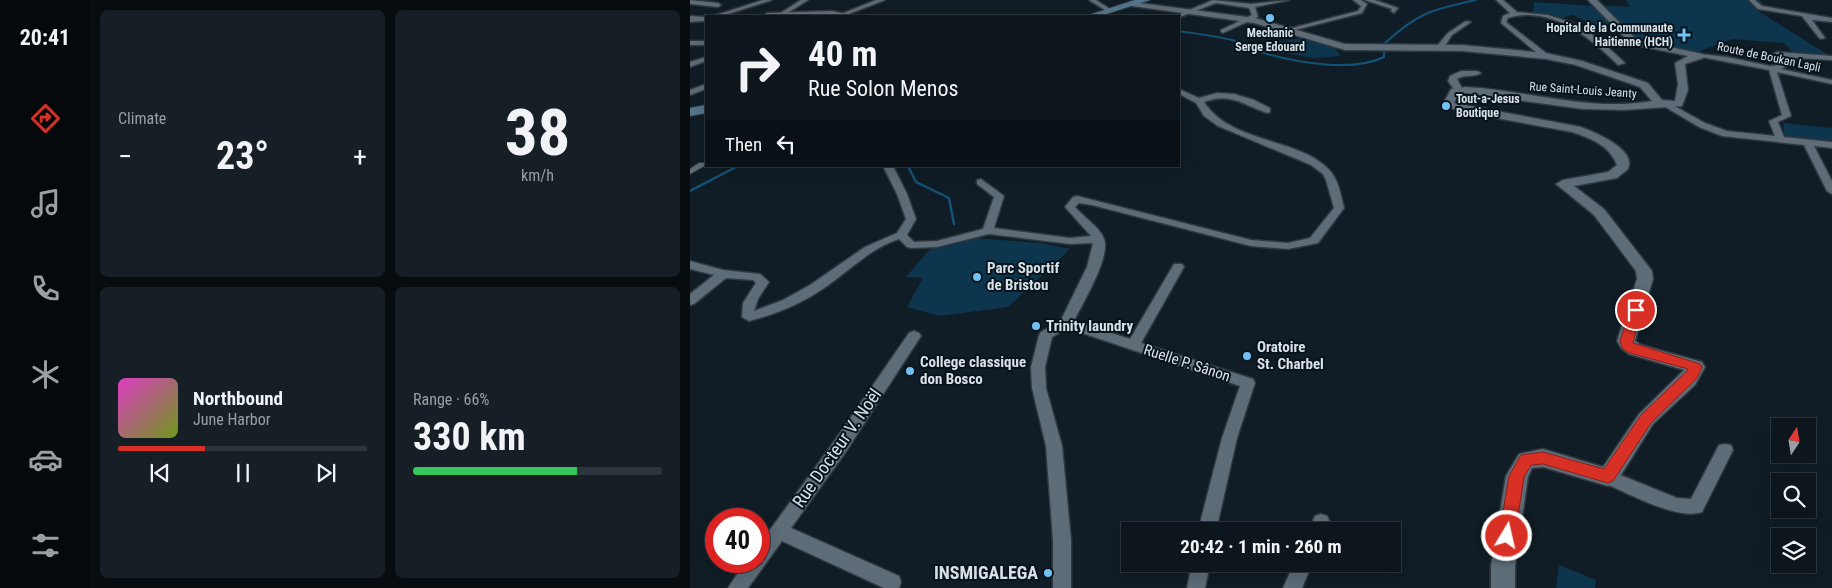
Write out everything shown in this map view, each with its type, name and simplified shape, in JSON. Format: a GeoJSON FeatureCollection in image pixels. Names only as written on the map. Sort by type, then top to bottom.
{"type":"FeatureCollection","features":[{"type":"Feature","properties":{"kind":"main road"},"geometry":{"type":"LineString","coordinates":[[1095,15],[1145,0]]}},
{"type":"Feature","properties":{"kind":"main road"},"geometry":{"type":"LineString","coordinates":[[690,112],[705,109]]}},
{"type":"Feature","properties":{"kind":"street"},"geometry":{"type":"LineString","coordinates":[[719,15],[769,0]]}},
{"type":"Feature","properties":{"kind":"street"},"geometry":{"type":"LineString","coordinates":[[781,15],[805,0]]}},
{"type":"Feature","properties":{"kind":"street"},"geometry":{"type":"LineString","coordinates":[[781,15],[848,15],[882,0]]}},
{"type":"Feature","properties":{"kind":"street"},"geometry":{"type":"LineString","coordinates":[[1092,0],[1110,11]]}},
{"type":"Feature","properties":{"kind":"street"},"geometry":{"type":"LineString","coordinates":[[1180,15],[1217,1],[1252,6],[1286,0]]}},
{"type":"Feature","properties":{"kind":"street"},"geometry":{"type":"LineString","coordinates":[[1287,30],[1360,12],[1365,5],[1356,0]]}},
{"type":"Feature","properties":{"kind":"street"},"geometry":{"type":"LineString","coordinates":[[1368,0],[1388,4],[1395,8],[1394,11]]}},
{"type":"Feature","properties":{"kind":"street"},"geometry":{"type":"LineString","coordinates":[[1499,0],[1515,14]]}},
{"type":"Feature","properties":{"kind":"street"},"geometry":{"type":"LineString","coordinates":[[1592,0],[1634,42],[1700,56]]}},
{"type":"Feature","properties":{"kind":"street"},"geometry":{"type":"LineString","coordinates":[[1752,0],[1766,10],[1799,13],[1832,20]]}},
{"type":"Feature","properties":{"kind":"street"},"geometry":{"type":"LineString","coordinates":[[690,2],[718,6]]}},
{"type":"Feature","properties":{"kind":"street","name":"Rue Saint-Louis Jeanty"},"geometry":{"type":"LineString","coordinates":[[1132,4],[1248,20],[1345,47],[1440,47],[1546,56],[1614,73],[1644,85],[1663,104]]}},
{"type":"Feature","properties":{"kind":"street"},"geometry":{"type":"LineString","coordinates":[[1223,31],[1256,16],[1252,6]]}},
{"type":"Feature","properties":{"kind":"street"},"geometry":{"type":"LineString","coordinates":[[1546,56],[1504,22],[1504,17],[1515,14],[1543,15],[1568,21],[1587,32],[1621,63]]}},
{"type":"Feature","properties":{"kind":"street"},"geometry":{"type":"LineString","coordinates":[[1806,16],[1822,38]]}},
{"type":"Feature","properties":{"kind":"street"},"geometry":{"type":"LineString","coordinates":[[690,19],[705,19]]}},
{"type":"Feature","properties":{"kind":"street"},"geometry":{"type":"LineString","coordinates":[[1440,47],[1450,34],[1468,22]]}},
{"type":"Feature","properties":{"kind":"street"},"geometry":{"type":"LineString","coordinates":[[690,43],[705,43]]}},
{"type":"Feature","properties":{"kind":"street"},"geometry":{"type":"LineString","coordinates":[[1781,140],[1773,121],[1787,116],[1772,68],[1784,66],[1777,54],[1832,58]]}},
{"type":"Feature","properties":{"kind":"street"},"geometry":{"type":"LineString","coordinates":[[1663,104],[1678,104],[1681,102],[1683,84],[1680,63],[1687,58],[1700,56]]}},
{"type":"Feature","properties":{"kind":"street","name":"Route de Boukan Lapli"},"geometry":{"type":"LineString","coordinates":[[1700,56],[1772,68],[1832,82]]}},
{"type":"Feature","properties":{"kind":"street"},"geometry":{"type":"LineString","coordinates":[[690,65],[705,59]]}},
{"type":"Feature","properties":{"kind":"street"},"geometry":{"type":"LineString","coordinates":[[1477,73],[1461,73],[1453,78],[1452,81],[1459,90],[1455,91],[1448,104],[1596,136],[1612,146],[1624,166],[1612,174],[1562,184]]}},
{"type":"Feature","properties":{"kind":"street"},"geometry":{"type":"LineString","coordinates":[[690,93],[705,86]]}},
{"type":"Feature","properties":{"kind":"street","name":"Rue Saint-Louis Jeanty"},"geometry":{"type":"LineString","coordinates":[[1459,90],[1557,103],[1638,107],[1663,104]]}},
{"type":"Feature","properties":{"kind":"street"},"geometry":{"type":"LineString","coordinates":[[1062,588],[1062,540],[1054,446],[1038,388],[1038,367],[1046,335],[1066,323],[1094,264],[1100,246],[1098,239],[1074,214],[1070,207],[1074,201],[1093,202],[1251,243],[1288,246],[1314,241],[1338,211],[1334,186],[1327,173],[1319,166],[1226,126],[1203,109],[1199,101],[1180,92]]}},
{"type":"Feature","properties":{"kind":"street"},"geometry":{"type":"LineString","coordinates":[[1199,101],[1232,95],[1254,102],[1268,110]]}},
{"type":"Feature","properties":{"kind":"street"},"geometry":{"type":"LineString","coordinates":[[1663,104],[1714,131],[1744,137],[1832,145]]}},
{"type":"Feature","properties":{"kind":"street"},"geometry":{"type":"LineString","coordinates":[[1807,142],[1832,191]]}},
{"type":"Feature","properties":{"kind":"street"},"geometry":{"type":"LineString","coordinates":[[690,172],[702,165]]}},
{"type":"Feature","properties":{"kind":"street"},"geometry":{"type":"LineString","coordinates":[[690,265],[723,274],[756,277],[763,282],[751,301],[747,312],[749,317],[764,314],[821,284],[883,240],[901,235],[911,219],[902,194],[887,167]]}},
{"type":"Feature","properties":{"kind":"street"},"geometry":{"type":"LineString","coordinates":[[981,182],[999,196],[988,231]]}},
{"type":"Feature","properties":{"kind":"street"},"geometry":{"type":"LineString","coordinates":[[1562,184],[1598,212],[1644,271],[1645,279],[1626,341],[1628,346],[1635,350],[1696,367],[1688,380],[1646,419],[1608,477]]}},
{"type":"Feature","properties":{"kind":"street"},"geometry":{"type":"LineString","coordinates":[[901,235],[911,244],[919,245],[937,244],[988,231],[1070,241],[1098,239]]}},
{"type":"Feature","properties":{"kind":"street"},"geometry":{"type":"LineString","coordinates":[[1133,345],[1178,267]]}},
{"type":"Feature","properties":{"kind":"street"},"geometry":{"type":"LineString","coordinates":[[690,301],[723,274]]}},
{"type":"Feature","properties":{"kind":"street","name":"Ruelle P. Sânon"},"geometry":{"type":"LineString","coordinates":[[1066,323],[1248,383],[1238,409],[1218,477],[1210,522]]}},
{"type":"Feature","properties":{"kind":"street","name":"Rue Docteur V. Noël"},"geometry":{"type":"LineString","coordinates":[[770,544],[839,448],[914,336]]}},
{"type":"Feature","properties":{"kind":"street"},"geometry":{"type":"LineString","coordinates":[[1503,588],[1503,566],[1517,476],[1526,460],[1543,458],[1608,477],[1676,505],[1696,507],[1725,450]]}},
{"type":"Feature","properties":{"kind":"street"},"geometry":{"type":"LineString","coordinates":[[779,532],[892,582]]}},
{"type":"Feature","properties":{"kind":"street"},"geometry":{"type":"LineString","coordinates":[[1196,588],[1199,572]]}},
{"type":"Feature","properties":{"kind":"street"},"geometry":{"type":"LineString","coordinates":[[1292,588],[1299,572]]}},
{"type":"Feature","properties":{"kind":"street","name":"Rue Docteur V. Noël"},"geometry":{"type":"LineString","coordinates":[[737,588],[748,573]]}},
{"type":"Feature","properties":{"kind":"shaded area"},"geometry":{"type":"Polygon","coordinates":[[[1626,0],[1759,0],[1769,9],[1758,11],[1830,56],[1793,53],[1784,43],[1732,39],[1695,53],[1643,44],[1632,39],[1598,5],[1630,7],[1626,0]]]}},
{"type":"Feature","properties":{"kind":"shaded area"},"geometry":{"type":"Polygon","coordinates":[[[1534,2],[1593,6],[1614,27],[1597,27],[1573,15],[1556,19],[1533,15],[1534,2]]]}},
{"type":"Feature","properties":{"kind":"shaded area"},"geometry":{"type":"Polygon","coordinates":[[[1304,38],[1334,47],[1341,56],[1313,58],[1262,49],[1276,42],[1304,38]]]}},
{"type":"Feature","properties":{"kind":"shaded area"},"geometry":{"type":"Polygon","coordinates":[[[1783,123],[1832,128],[1832,144],[1785,140],[1783,123]]]}},
{"type":"Feature","properties":{"kind":"shaded area","name":"Parc Sportif de Bristou"},"geometry":{"type":"Polygon","coordinates":[[[973,238],[1041,243],[1070,249],[1008,307],[940,316],[907,307],[923,278],[906,277],[930,249],[973,238]]]}},
{"type":"Feature","properties":{"kind":"shaded area"},"geometry":{"type":"Polygon","coordinates":[[[1559,565],[1596,580],[1595,588],[1556,588],[1559,565]]]}},
{"type":"Feature","properties":{"kind":"waterway"},"geometry":{"type":"LineString","coordinates":[[1180,31],[1236,41],[1263,53],[1310,63],[1358,64],[1372,62],[1384,57],[1384,44],[1416,19],[1448,6],[1476,0]]}},
{"type":"Feature","properties":{"kind":"waterway"},"geometry":{"type":"LineString","coordinates":[[690,191],[736,167]]}},
{"type":"Feature","properties":{"kind":"waterway"},"geometry":{"type":"LineString","coordinates":[[908,167],[916,182],[949,198],[954,224]]}},
{"type":"Feature","properties":{"kind":"place","name":"Mechanic Serge Edouard"},"geometry":{"type":"Point","coordinates":[1270,18]}},
{"type":"Feature","properties":{"kind":"place","name":"Hopital de la Communaute Haitienne (HCH)"},"geometry":{"type":"Point","coordinates":[1684,35]}},
{"type":"Feature","properties":{"kind":"place","name":"Tout-a-Jesus Boutique"},"geometry":{"type":"Point","coordinates":[1446,106]}},
{"type":"Feature","properties":{"kind":"place","name":"Parc Sportif de Bristou"},"geometry":{"type":"Point","coordinates":[977,277]}},
{"type":"Feature","properties":{"kind":"place","name":"Trinity laundry"},"geometry":{"type":"Point","coordinates":[1036,326]}},
{"type":"Feature","properties":{"kind":"place","name":"Oratoire St. Charbel"},"geometry":{"type":"Point","coordinates":[1247,356]}},
{"type":"Feature","properties":{"kind":"place","name":"College classique don Bosco"},"geometry":{"type":"Point","coordinates":[910,371]}},
{"type":"Feature","properties":{"kind":"place","name":"INSMIGALEGA"},"geometry":{"type":"Point","coordinates":[1048,573]}},
{"type":"Feature","properties":{"kind":"route"},"geometry":{"type":"LineString","coordinates":[[1507,536],[1517,476],[1520,466],[1526,460],[1535,457],[1543,458],[1608,477],[1646,419],[1688,380],[1696,367],[1635,350],[1628,346],[1626,341],[1636,310]]}}]}
